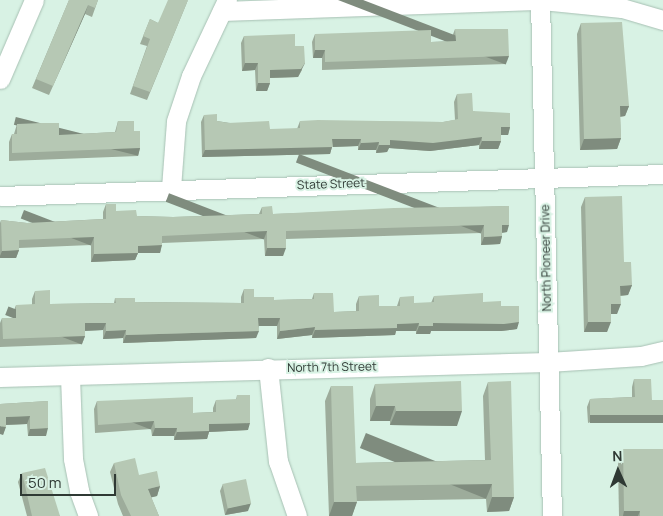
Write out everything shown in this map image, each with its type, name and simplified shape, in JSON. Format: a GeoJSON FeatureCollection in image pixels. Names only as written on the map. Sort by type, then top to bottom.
{"type":"FeatureCollection","features":[{"type":"Feature","properties":{"kind":"street"},"geometry":{"type":"LineString","coordinates":[[0,79],[34,0]]}},
{"type":"Feature","properties":{"kind":"street"},"geometry":{"type":"LineString","coordinates":[[171,188],[176,121],[191,76],[224,6],[540,0],[622,8],[663,20]]}},
{"type":"Feature","properties":{"kind":"street","name":"North Pioneer Drive"},"geometry":{"type":"LineString","coordinates":[[540,0],[552,516]]}},
{"type":"Feature","properties":{"kind":"street","name":"State Street"},"geometry":{"type":"LineString","coordinates":[[0,196],[171,188],[663,174]]}},
{"type":"Feature","properties":{"kind":"street","name":"North 7th Street"},"geometry":{"type":"LineString","coordinates":[[0,377],[268,368],[548,362],[642,356],[663,351]]}},
{"type":"Feature","properties":{"kind":"street"},"geometry":{"type":"LineString","coordinates":[[268,368],[278,460],[297,516]]}},
{"type":"Feature","properties":{"kind":"street"},"geometry":{"type":"LineString","coordinates":[[70,376],[73,459],[79,491],[88,516]]}},
{"type":"Feature","properties":{"kind":"building"},"geometry":{"type":"Polygon","coordinates":[[[69,0],[98,0],[95,8],[88,5],[53,86],[36,79],[69,0]]]}},
{"type":"Feature","properties":{"kind":"building"},"geometry":{"type":"Polygon","coordinates":[[[168,0],[188,0],[150,92],[133,86],[150,39],[143,36],[150,19],[158,23],[168,0]]]}},
{"type":"Feature","properties":{"kind":"building"},"geometry":{"type":"Polygon","coordinates":[[[622,22],[629,106],[620,106],[621,138],[584,139],[581,23],[622,22]]]}},
{"type":"Feature","properties":{"kind":"building"},"geometry":{"type":"Polygon","coordinates":[[[455,29],[508,29],[509,56],[325,62],[325,50],[315,50],[315,34],[431,30],[431,42],[456,41],[455,29]]]}},
{"type":"Feature","properties":{"kind":"building"},"geometry":{"type":"Polygon","coordinates":[[[295,34],[295,46],[304,46],[305,63],[301,69],[270,70],[270,83],[258,83],[258,63],[245,63],[244,36],[295,34]]]}},
{"type":"Feature","properties":{"kind":"building"},"geometry":{"type":"Polygon","coordinates":[[[472,93],[473,111],[510,113],[510,127],[501,127],[501,141],[482,141],[482,137],[433,143],[390,140],[390,145],[379,145],[379,142],[361,143],[361,139],[332,139],[333,147],[205,150],[204,115],[217,114],[217,121],[228,123],[269,121],[270,129],[300,128],[300,121],[318,120],[443,122],[458,119],[457,94],[472,93]]]}},
{"type":"Feature","properties":{"kind":"building"},"geometry":{"type":"Polygon","coordinates":[[[118,121],[134,121],[134,131],[140,131],[140,148],[12,153],[12,134],[17,134],[17,124],[59,123],[59,135],[116,132],[118,121]]]}},
{"type":"Feature","properties":{"kind":"building"},"geometry":{"type":"Polygon","coordinates":[[[622,196],[624,262],[631,262],[632,285],[620,286],[621,304],[611,304],[611,322],[588,322],[585,197],[622,196]]]}},
{"type":"Feature","properties":{"kind":"building"},"geometry":{"type":"Polygon","coordinates":[[[106,204],[116,204],[116,211],[136,210],[137,216],[173,217],[262,214],[262,207],[272,206],[273,214],[394,208],[509,206],[509,225],[502,225],[502,236],[484,237],[484,225],[286,231],[286,248],[267,248],[267,231],[162,236],[162,245],[138,246],[138,253],[94,254],[94,237],[19,240],[19,250],[2,251],[1,220],[27,223],[106,219],[106,204]]]}},
{"type":"Feature","properties":{"kind":"building"},"geometry":{"type":"Polygon","coordinates":[[[244,289],[254,289],[254,297],[274,297],[274,300],[314,299],[314,293],[333,293],[334,312],[359,311],[359,296],[379,295],[379,306],[400,306],[400,297],[414,296],[414,303],[434,302],[434,296],[483,293],[483,302],[501,301],[501,306],[519,306],[519,322],[504,324],[433,323],[433,326],[419,326],[419,323],[397,324],[397,328],[315,330],[315,327],[280,331],[280,318],[258,318],[259,331],[126,335],[126,330],[106,331],[106,323],[85,323],[85,336],[3,339],[2,318],[16,318],[16,305],[35,304],[35,291],[50,290],[50,304],[116,303],[115,298],[135,298],[135,302],[244,303],[244,289]]]}},
{"type":"Feature","properties":{"kind":"building"},"geometry":{"type":"Polygon","coordinates":[[[634,379],[651,379],[652,400],[663,400],[663,415],[590,415],[590,399],[635,397],[634,379]]]}},
{"type":"Feature","properties":{"kind":"building"},"geometry":{"type":"Polygon","coordinates":[[[461,381],[462,411],[396,411],[395,406],[376,406],[375,384],[461,381]]]}},
{"type":"Feature","properties":{"kind":"building"},"geometry":{"type":"Polygon","coordinates":[[[511,381],[514,497],[492,497],[492,484],[356,486],[357,502],[334,502],[331,386],[353,386],[356,463],[491,460],[488,382],[511,381]]]}},
{"type":"Feature","properties":{"kind":"building"},"geometry":{"type":"Polygon","coordinates":[[[237,395],[250,395],[250,423],[209,424],[209,431],[177,432],[177,428],[155,428],[154,421],[98,425],[97,401],[193,397],[193,413],[216,412],[216,400],[237,399],[237,395]]]}},
{"type":"Feature","properties":{"kind":"building"},"geometry":{"type":"Polygon","coordinates":[[[48,401],[48,428],[30,429],[30,416],[6,417],[6,427],[0,426],[0,404],[48,401]]]}},
{"type":"Feature","properties":{"kind":"building"},"geometry":{"type":"Polygon","coordinates":[[[623,449],[663,449],[663,516],[640,516],[640,511],[624,511],[623,449]]]}},
{"type":"Feature","properties":{"kind":"building"},"geometry":{"type":"Polygon","coordinates":[[[135,458],[139,475],[157,471],[160,486],[148,489],[159,516],[131,516],[121,495],[114,463],[135,458]]]}},
{"type":"Feature","properties":{"kind":"building"},"geometry":{"type":"Polygon","coordinates":[[[45,468],[60,516],[32,516],[22,473],[45,468]]]}},
{"type":"Feature","properties":{"kind":"building"},"geometry":{"type":"Polygon","coordinates":[[[246,479],[251,503],[228,508],[223,484],[246,479]]]}}]}
